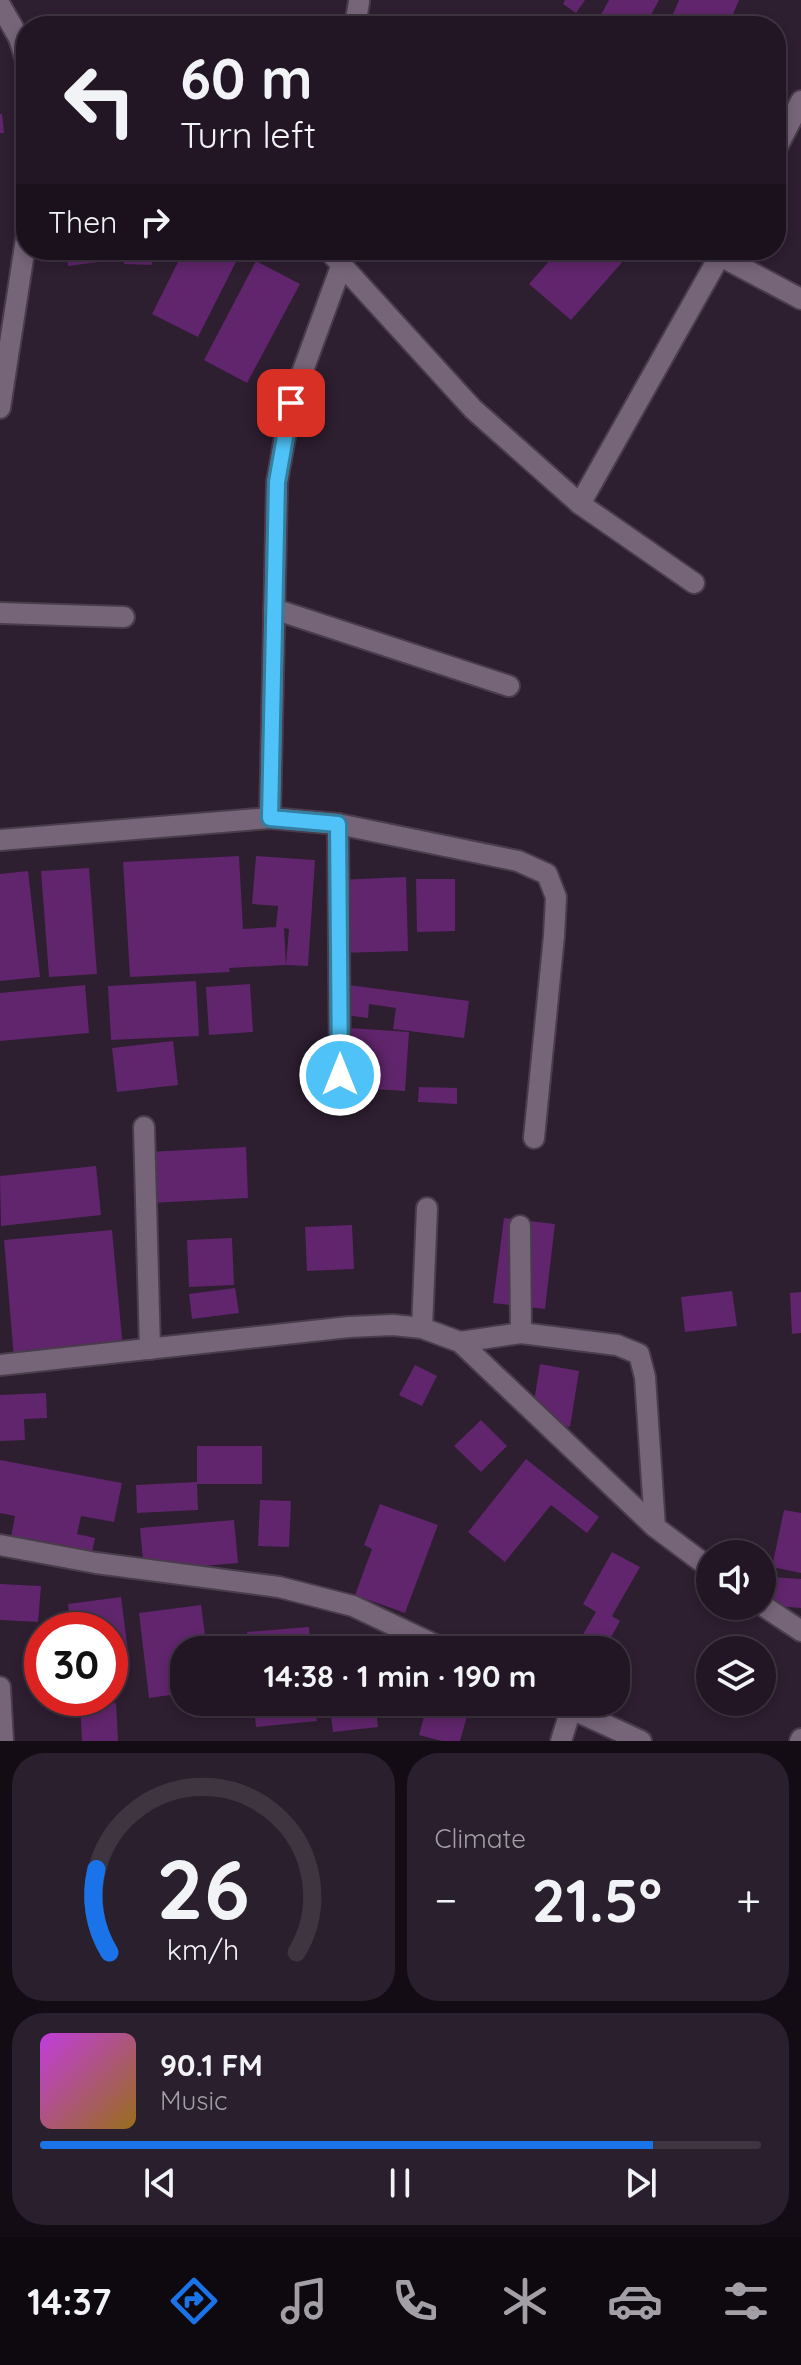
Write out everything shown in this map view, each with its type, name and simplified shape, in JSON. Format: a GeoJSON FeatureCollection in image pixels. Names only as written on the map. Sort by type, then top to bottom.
{"type":"FeatureCollection","features":[{"type":"Feature","properties":{"kind":"street"},"geometry":{"type":"LineString","coordinates":[[357,16],[359,2]]}},
{"type":"Feature","properties":{"kind":"street"},"geometry":{"type":"LineString","coordinates":[[0,5],[16,33]]}},
{"type":"Feature","properties":{"kind":"street"},"geometry":{"type":"LineString","coordinates":[[786,130],[801,101]]}},
{"type":"Feature","properties":{"kind":"street"},"geometry":{"type":"LineString","coordinates":[[0,408],[23,260]]}},
{"type":"Feature","properties":{"kind":"street"},"geometry":{"type":"LineString","coordinates":[[270,818],[277,482],[291,403],[334,260]]}},
{"type":"Feature","properties":{"kind":"street"},"geometry":{"type":"LineString","coordinates":[[338,260],[473,409],[580,504],[694,583]]}},
{"type":"Feature","properties":{"kind":"street"},"geometry":{"type":"LineString","coordinates":[[580,504],[717,260]]}},
{"type":"Feature","properties":{"kind":"street"},"geometry":{"type":"LineString","coordinates":[[733,260],[801,299]]}},
{"type":"Feature","properties":{"kind":"street"},"geometry":{"type":"LineString","coordinates":[[274,609],[509,686]]}},
{"type":"Feature","properties":{"kind":"street"},"geometry":{"type":"LineString","coordinates":[[0,613],[124,617]]}},
{"type":"Feature","properties":{"kind":"street"},"geometry":{"type":"LineString","coordinates":[[0,840],[270,818],[338,824],[518,861],[547,874],[556,897],[534,1138]]}},
{"type":"Feature","properties":{"kind":"street"},"geometry":{"type":"LineString","coordinates":[[338,824],[340,1075]]}},
{"type":"Feature","properties":{"kind":"street"},"geometry":{"type":"LineString","coordinates":[[144,1127],[150,1349]]}},
{"type":"Feature","properties":{"kind":"street"},"geometry":{"type":"LineString","coordinates":[[422,1328],[427,1208]]}},
{"type":"Feature","properties":{"kind":"street"},"geometry":{"type":"LineString","coordinates":[[520,1226],[521,1333]]}},
{"type":"Feature","properties":{"kind":"street"},"geometry":{"type":"LineString","coordinates":[[0,1365],[349,1327],[393,1325],[422,1328],[460,1342],[655,1527],[696,1558]]}},
{"type":"Feature","properties":{"kind":"street"},"geometry":{"type":"LineString","coordinates":[[460,1342],[521,1333],[617,1345],[639,1354],[645,1377],[655,1527]]}},
{"type":"Feature","properties":{"kind":"street"},"geometry":{"type":"LineString","coordinates":[[0,1545],[96,1563],[279,1587],[353,1606],[416,1636]]}},
{"type":"Feature","properties":{"kind":"street"},"geometry":{"type":"LineString","coordinates":[[776,1614],[801,1631]]}},
{"type":"Feature","properties":{"kind":"street"},"geometry":{"type":"LineString","coordinates":[[0,1687],[3,1741]]}},
{"type":"Feature","properties":{"kind":"street"},"geometry":{"type":"LineString","coordinates":[[561,1741],[562,1716]]}},
{"type":"Feature","properties":{"kind":"street"},"geometry":{"type":"LineString","coordinates":[[585,1716],[641,1741]]}},
{"type":"Feature","properties":{"kind":"building"},"geometry":{"type":"Polygon","coordinates":[[[565,0],[585,0],[576,13],[563,4],[565,0]]]}},
{"type":"Feature","properties":{"kind":"building"},"geometry":{"type":"Polygon","coordinates":[[[609,0],[659,0],[650,16],[600,16],[609,0]]]}},
{"type":"Feature","properties":{"kind":"building"},"geometry":{"type":"Polygon","coordinates":[[[679,0],[739,0],[732,16],[672,16],[679,0]]]}},
{"type":"Feature","properties":{"kind":"building"},"geometry":{"type":"Polygon","coordinates":[[[2,114],[4,133],[0,133],[2,114]]]}},
{"type":"Feature","properties":{"kind":"building"},"geometry":{"type":"Polygon","coordinates":[[[67,260],[114,260],[68,266],[67,260]]]}},
{"type":"Feature","properties":{"kind":"building"},"geometry":{"type":"Polygon","coordinates":[[[124,260],[152,260],[152,265],[124,264],[124,260]]]}},
{"type":"Feature","properties":{"kind":"building"},"geometry":{"type":"Polygon","coordinates":[[[179,260],[237,260],[198,337],[152,314],[179,260]]]}},
{"type":"Feature","properties":{"kind":"building"},"geometry":{"type":"Polygon","coordinates":[[[550,260],[624,260],[571,320],[529,284],[550,260]]]}},
{"type":"Feature","properties":{"kind":"building"},"geometry":{"type":"Polygon","coordinates":[[[256,261],[300,284],[247,383],[204,360],[256,261]]]}},
{"type":"Feature","properties":{"kind":"building"},"geometry":{"type":"Polygon","coordinates":[[[239,856],[243,929],[276,927],[278,906],[252,904],[256,856],[315,860],[308,966],[229,968],[230,972],[130,977],[123,862],[239,856]],[[284,928],[286,965],[289,929],[284,928]]]}},
{"type":"Feature","properties":{"kind":"building"},"geometry":{"type":"Polygon","coordinates":[[[89,868],[97,974],[49,977],[41,871],[89,868]]]}},
{"type":"Feature","properties":{"kind":"building"},"geometry":{"type":"Polygon","coordinates":[[[28,871],[40,977],[0,981],[0,874],[28,871]]]}},
{"type":"Feature","properties":{"kind":"building"},"geometry":{"type":"Polygon","coordinates":[[[406,877],[408,951],[339,953],[337,880],[406,877]]]}},
{"type":"Feature","properties":{"kind":"building"},"geometry":{"type":"Polygon","coordinates":[[[416,879],[455,879],[455,931],[417,932],[416,879]]]}},
{"type":"Feature","properties":{"kind":"building"},"geometry":{"type":"Polygon","coordinates":[[[196,981],[199,1036],[111,1040],[108,986],[196,981]]]}},
{"type":"Feature","properties":{"kind":"building"},"geometry":{"type":"Polygon","coordinates":[[[250,984],[253,1032],[209,1035],[206,987],[250,984]]]}},
{"type":"Feature","properties":{"kind":"building"},"geometry":{"type":"Polygon","coordinates":[[[341,984],[469,1001],[464,1038],[393,1029],[396,1008],[369,1004],[368,1018],[337,1014],[341,984]]]}},
{"type":"Feature","properties":{"kind":"building"},"geometry":{"type":"Polygon","coordinates":[[[85,985],[89,1033],[0,1041],[0,993],[85,985]]]}},
{"type":"Feature","properties":{"kind":"building"},"geometry":{"type":"Polygon","coordinates":[[[334,1027],[409,1032],[405,1091],[330,1086],[334,1027]]]}},
{"type":"Feature","properties":{"kind":"building"},"geometry":{"type":"Polygon","coordinates":[[[173,1041],[178,1085],[117,1092],[112,1048],[173,1041]]]}},
{"type":"Feature","properties":{"kind":"building"},"geometry":{"type":"Polygon","coordinates":[[[419,1087],[457,1088],[457,1104],[418,1102],[419,1087]]]}},
{"type":"Feature","properties":{"kind":"building"},"geometry":{"type":"Polygon","coordinates":[[[246,1147],[248,1198],[150,1203],[147,1152],[246,1147]]]}},
{"type":"Feature","properties":{"kind":"building"},"geometry":{"type":"Polygon","coordinates":[[[96,1166],[101,1215],[1,1226],[0,1176],[96,1166]]]}},
{"type":"Feature","properties":{"kind":"building"},"geometry":{"type":"Polygon","coordinates":[[[504,1218],[555,1224],[545,1309],[493,1303],[504,1218]]]}},
{"type":"Feature","properties":{"kind":"building"},"geometry":{"type":"Polygon","coordinates":[[[352,1225],[354,1269],[307,1271],[305,1227],[352,1225]]]}},
{"type":"Feature","properties":{"kind":"building"},"geometry":{"type":"Polygon","coordinates":[[[112,1230],[123,1349],[14,1359],[4,1240],[112,1230]]]}},
{"type":"Feature","properties":{"kind":"building"},"geometry":{"type":"Polygon","coordinates":[[[232,1238],[234,1285],[189,1287],[187,1240],[232,1238]]]}},
{"type":"Feature","properties":{"kind":"building"},"geometry":{"type":"Polygon","coordinates":[[[235,1288],[239,1313],[192,1319],[189,1294],[235,1288]]]}},
{"type":"Feature","properties":{"kind":"building"},"geometry":{"type":"Polygon","coordinates":[[[732,1291],[737,1326],[685,1332],[681,1297],[732,1291]]]}},
{"type":"Feature","properties":{"kind":"building"},"geometry":{"type":"Polygon","coordinates":[[[801,1292],[801,1333],[792,1334],[790,1293],[801,1292]]]}},
{"type":"Feature","properties":{"kind":"building"},"geometry":{"type":"Polygon","coordinates":[[[540,1364],[579,1371],[570,1427],[531,1421],[540,1364]]]}},
{"type":"Feature","properties":{"kind":"building"},"geometry":{"type":"Polygon","coordinates":[[[415,1365],[437,1376],[422,1406],[399,1395],[415,1365]]]}},
{"type":"Feature","properties":{"kind":"building"},"geometry":{"type":"Polygon","coordinates":[[[46,1393],[47,1418],[24,1419],[25,1440],[0,1441],[0,1395],[46,1393]]]}},
{"type":"Feature","properties":{"kind":"building"},"geometry":{"type":"Polygon","coordinates":[[[481,1420],[507,1446],[481,1472],[454,1446],[481,1420]]]}},
{"type":"Feature","properties":{"kind":"building"},"geometry":{"type":"Polygon","coordinates":[[[197,1446],[262,1446],[262,1484],[197,1484],[198,1510],[137,1513],[136,1485],[197,1482],[197,1446]]]}},
{"type":"Feature","properties":{"kind":"building"},"geometry":{"type":"Polygon","coordinates":[[[526,1459],[599,1517],[587,1533],[551,1505],[505,1562],[468,1532],[526,1459]]]}},
{"type":"Feature","properties":{"kind":"building"},"geometry":{"type":"Polygon","coordinates":[[[0,1460],[122,1483],[114,1522],[81,1516],[77,1534],[95,1538],[91,1557],[10,1542],[15,1516],[0,1513],[0,1460]]]}},
{"type":"Feature","properties":{"kind":"building"},"geometry":{"type":"Polygon","coordinates":[[[260,1500],[291,1501],[289,1547],[258,1546],[260,1500]]]}},
{"type":"Feature","properties":{"kind":"building"},"geometry":{"type":"Polygon","coordinates":[[[380,1504],[438,1525],[405,1613],[355,1595],[372,1549],[364,1545],[380,1504]]]}},
{"type":"Feature","properties":{"kind":"building"},"geometry":{"type":"Polygon","coordinates":[[[784,1510],[801,1513],[801,1573],[776,1568],[776,1548],[784,1510]]]}},
{"type":"Feature","properties":{"kind":"building"},"geometry":{"type":"Polygon","coordinates":[[[234,1520],[238,1563],[144,1571],[140,1528],[234,1520]]]}},
{"type":"Feature","properties":{"kind":"building"},"geometry":{"type":"Polygon","coordinates":[[[612,1552],[640,1567],[612,1616],[620,1621],[612,1636],[582,1636],[596,1612],[583,1604],[612,1552]]]}},
{"type":"Feature","properties":{"kind":"building"},"geometry":{"type":"Polygon","coordinates":[[[776,1577],[801,1579],[801,1608],[776,1606],[776,1577]]]}},
{"type":"Feature","properties":{"kind":"building"},"geometry":{"type":"Polygon","coordinates":[[[0,1584],[41,1586],[39,1612],[24,1612],[24,1621],[0,1620],[0,1584]]]}},
{"type":"Feature","properties":{"kind":"building"},"geometry":{"type":"Polygon","coordinates":[[[121,1597],[123,1612],[69,1612],[68,1604],[121,1597]]]}},
{"type":"Feature","properties":{"kind":"building"},"geometry":{"type":"Polygon","coordinates":[[[201,1605],[205,1636],[170,1636],[170,1695],[149,1698],[139,1613],[201,1605]]]}},
{"type":"Feature","properties":{"kind":"building"},"geometry":{"type":"Polygon","coordinates":[[[309,1627],[310,1636],[247,1636],[247,1632],[309,1627]]]}},
{"type":"Feature","properties":{"kind":"building"},"geometry":{"type":"Polygon","coordinates":[[[81,1716],[117,1716],[118,1741],[82,1741],[81,1716]]]}},
{"type":"Feature","properties":{"kind":"building"},"geometry":{"type":"Polygon","coordinates":[[[255,1716],[316,1716],[317,1721],[256,1727],[255,1716]]]}},
{"type":"Feature","properties":{"kind":"building"},"geometry":{"type":"Polygon","coordinates":[[[331,1716],[377,1716],[378,1727],[333,1732],[331,1716]]]}},
{"type":"Feature","properties":{"kind":"building"},"geometry":{"type":"Polygon","coordinates":[[[424,1716],[467,1716],[460,1741],[442,1741],[419,1735],[424,1716]]]}},
{"type":"Feature","properties":{"kind":"route"},"geometry":{"type":"LineString","coordinates":[[291,403],[277,482],[270,818],[338,824],[340,1075]]}}]}
